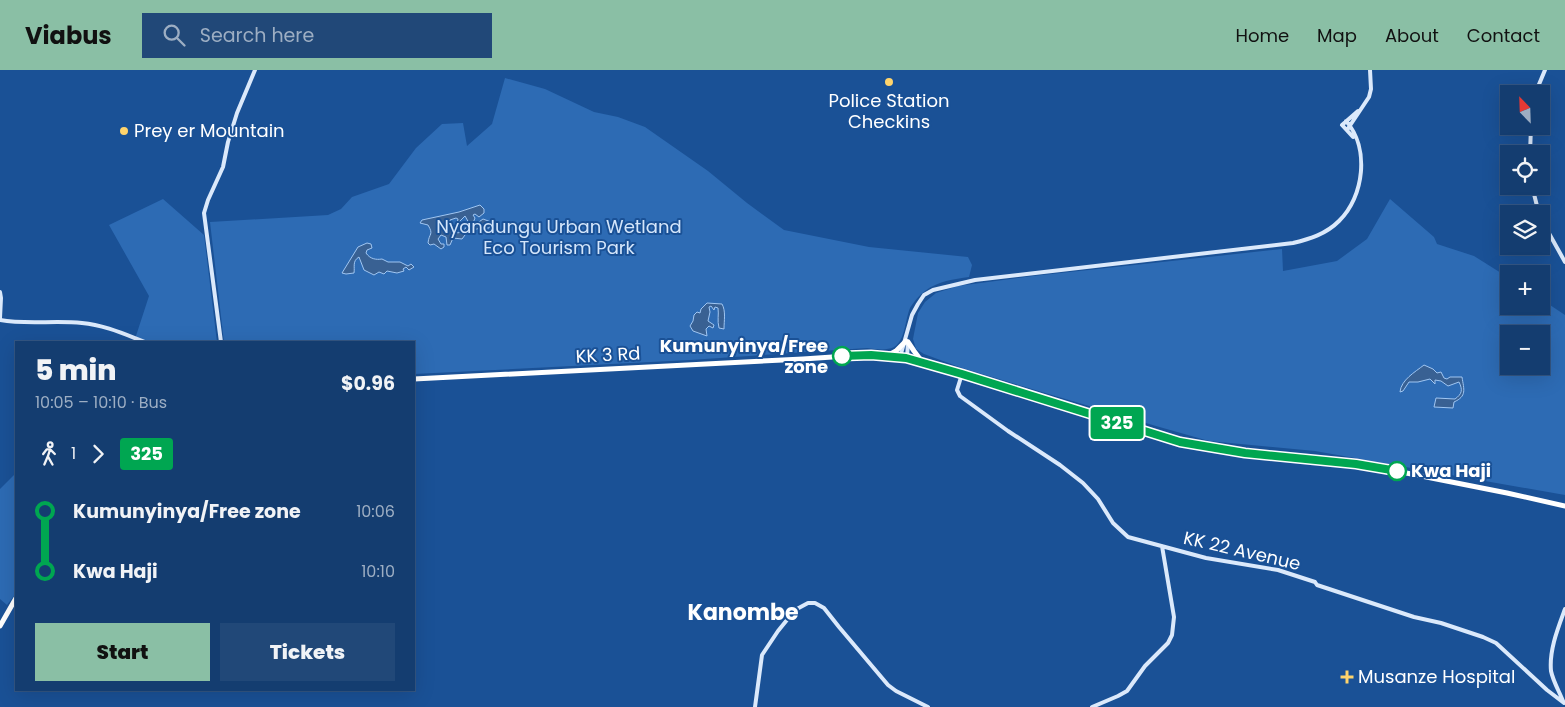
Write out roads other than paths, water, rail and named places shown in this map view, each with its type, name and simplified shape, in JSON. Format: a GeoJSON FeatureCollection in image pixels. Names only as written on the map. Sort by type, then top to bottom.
{"type":"FeatureCollection","features":[{"type":"Feature","properties":{"kind":"highway"},"geometry":{"type":"LineString","coordinates":[[887,356],[907,341],[924,363]]}},
{"type":"Feature","properties":{"kind":"highway","name":"KK 3 Rd"},"geometry":{"type":"LineString","coordinates":[[415,379],[842,356],[871,355],[906,358],[1180,442],[1245,453],[1382,468],[1565,506]]}},
{"type":"Feature","properties":{"kind":"highway"},"geometry":{"type":"LineString","coordinates":[[0,626],[15,600]]}},
{"type":"Feature","properties":{"kind":"street"},"geometry":{"type":"LineString","coordinates":[[221,341],[204,213],[223,167],[237,113],[256,70]]}},
{"type":"Feature","properties":{"kind":"street"},"geometry":{"type":"LineString","coordinates":[[1347,130],[1367,102],[1371,89],[1370,70]]}},
{"type":"Feature","properties":{"kind":"street"},"geometry":{"type":"LineString","coordinates":[[1538,85],[1544,70]]}},
{"type":"Feature","properties":{"kind":"street"},"geometry":{"type":"LineString","coordinates":[[1356,141],[1342,125],[1362,108]]}},
{"type":"Feature","properties":{"kind":"street"},"geometry":{"type":"LineString","coordinates":[[906,358],[908,332],[912,315],[924,296],[944,286],[975,280],[1293,243],[1325,232],[1339,222],[1347,211],[1357,192],[1362,167],[1351,126],[1346,121]]}},
{"type":"Feature","properties":{"kind":"street"},"geometry":{"type":"LineString","coordinates":[[1550,235],[1565,262]]}},
{"type":"Feature","properties":{"kind":"street"},"geometry":{"type":"LineString","coordinates":[[0,292],[0,319],[13,322],[80,322],[104,326],[142,341]]}},
{"type":"Feature","properties":{"kind":"street"},"geometry":{"type":"LineString","coordinates":[[900,358],[907,341]]}},
{"type":"Feature","properties":{"kind":"street","name":"KK 22 Avenue"},"geometry":{"type":"LineString","coordinates":[[962,374],[957,390],[960,396],[1083,483],[1098,499],[1113,523],[1128,538],[1206,558],[1278,570],[1392,610],[1441,623],[1484,638],[1496,643],[1564,704]]}},
{"type":"Feature","properties":{"kind":"street"},"geometry":{"type":"LineString","coordinates":[[1092,707],[1127,691],[1145,666],[1168,643],[1172,634],[1174,617],[1162,546]]}},
{"type":"Feature","properties":{"kind":"street"},"geometry":{"type":"LineString","coordinates":[[755,707],[762,655],[774,636],[795,610],[808,603],[816,603],[824,608],[888,685],[928,707]]}},
{"type":"Feature","properties":{"kind":"street"},"geometry":{"type":"LineString","coordinates":[[1564,704],[1553,678],[1551,664],[1554,642],[1565,609]]}},
{"type":"Feature","properties":{"kind":"place","name":"Police Station Checkins"},"geometry":{"type":"Point","coordinates":[889,82]}},
{"type":"Feature","properties":{"kind":"place","name":"Prey er Mountain"},"geometry":{"type":"Point","coordinates":[124,131]}},
{"type":"Feature","properties":{"kind":"place","name":"Kumunyinya/Free zone"},"geometry":{"type":"Point","coordinates":[842,356]}},
{"type":"Feature","properties":{"kind":"place","name":"Kwa Haji"},"geometry":{"type":"Point","coordinates":[1397,471]}},
{"type":"Feature","properties":{"kind":"place","name":"Musanze Hospital"},"geometry":{"type":"Point","coordinates":[1347,677]}},
{"type":"Feature","properties":{"kind":"district","name":"Kanombe"},"geometry":{"type":"Point","coordinates":[743,612]}},
{"type":"Feature","properties":{"kind":"park label","name":"Nyandungu Urban Wetland Eco Tourism Park"},"geometry":{"type":"Point","coordinates":[559,237]}}]}
